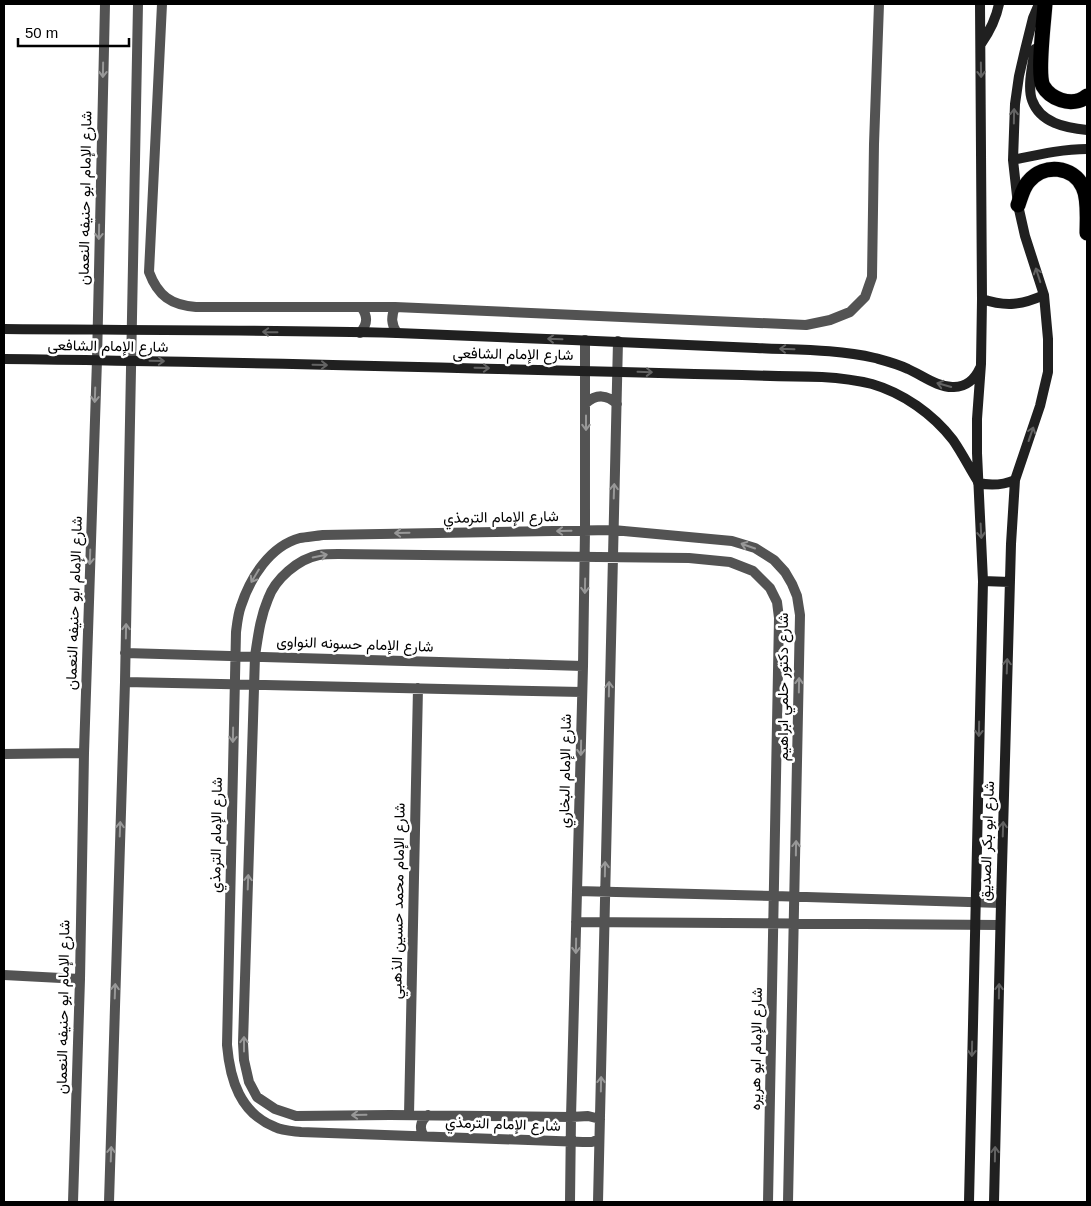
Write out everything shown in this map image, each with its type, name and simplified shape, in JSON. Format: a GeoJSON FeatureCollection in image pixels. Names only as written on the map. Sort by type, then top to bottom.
{"type":"FeatureCollection","features":[{"type":"Feature","properties":{"kind":"highway"},"geometry":{"type":"LineString","coordinates":[[1044,4],[1040,73],[1043,86],[1053,97],[1068,102],[1082,100],[1087,96]]}},
{"type":"Feature","properties":{"kind":"highway"},"geometry":{"type":"LineString","coordinates":[[1018,205],[1022,192],[1036,174],[1046,169],[1068,172],[1077,178],[1084,188],[1087,198],[1087,233]]}},
{"type":"Feature","properties":{"kind":"street","name":"شارع الإمام ابو حنيفه النعمان"},"geometry":{"type":"LineString","coordinates":[[73,1202],[105,4]]}},
{"type":"Feature","properties":{"kind":"street"},"geometry":{"type":"LineString","coordinates":[[109,1202],[125,682],[138,4]]}},
{"type":"Feature","properties":{"kind":"street"},"geometry":{"type":"LineString","coordinates":[[162,4],[149,272],[161,294],[171,302],[183,306],[196,307],[395,307],[806,325],[830,320],[850,312],[865,297],[872,277],[879,4]]}},
{"type":"Feature","properties":{"kind":"street","name":"شارع ابو بكر الصديق"},"geometry":{"type":"LineString","coordinates":[[969,1202],[983,581],[977,453],[982,300],[980,4]]}},
{"type":"Feature","properties":{"kind":"street"},"geometry":{"type":"LineString","coordinates":[[980,44],[988,34],[993,23],[998,4]]}},
{"type":"Feature","properties":{"kind":"street","name":"شارع ابو بكر الصديق"},"geometry":{"type":"LineString","coordinates":[[994,1202],[1010,582],[1015,480],[1040,406],[1048,372],[1048,339],[1044,295],[1025,236],[1018,205],[1013,160],[1016,95],[1033,18],[1039,4]]}},
{"type":"Feature","properties":{"kind":"street"},"geometry":{"type":"LineString","coordinates":[[1044,4],[1032,65],[1031,99],[1038,112],[1048,120],[1074,129],[1087,130]]}},
{"type":"Feature","properties":{"kind":"street"},"geometry":{"type":"LineString","coordinates":[[1013,160],[1044,153],[1087,149]]}},
{"type":"Feature","properties":{"kind":"street"},"geometry":{"type":"LineString","coordinates":[[982,300],[1006,305],[1026,302],[1044,295]]}},
{"type":"Feature","properties":{"kind":"street"},"geometry":{"type":"LineString","coordinates":[[360,333],[366,323],[366,317],[361,307]]}},
{"type":"Feature","properties":{"kind":"street"},"geometry":{"type":"LineString","coordinates":[[395,307],[392,323],[397,333]]}},
{"type":"Feature","properties":{"kind":"street","name":"شارع الإمام الشافعى"},"geometry":{"type":"LineString","coordinates":[[4,329],[397,333],[825,351],[890,362],[907,368],[942,386],[956,388],[963,386],[975,377],[981,364]]}},
{"type":"Feature","properties":{"kind":"street","name":"شارع الإمام البخاري"},"geometry":{"type":"LineString","coordinates":[[570,1202],[586,530],[585,340]]}},
{"type":"Feature","properties":{"kind":"street"},"geometry":{"type":"LineString","coordinates":[[598,1202],[618,341]]}},
{"type":"Feature","properties":{"kind":"street","name":"شارع الإمام الشافعى"},"geometry":{"type":"LineString","coordinates":[[4,359],[586,371],[848,379],[872,384],[896,393],[917,405],[936,421],[952,440],[978,483]]}},
{"type":"Feature","properties":{"kind":"street"},"geometry":{"type":"LineString","coordinates":[[586,403],[596,396],[602,396],[613,399],[617,404]]}},
{"type":"Feature","properties":{"kind":"street"},"geometry":{"type":"LineString","coordinates":[[978,483],[997,485],[1007,484],[1015,480]]}},
{"type":"Feature","properties":{"kind":"street","name":"شارع الإمام الترمذي"},"geometry":{"type":"LineString","coordinates":[[599,1139],[592,1142],[571,1142],[301,1132],[276,1128],[256,1118],[245,1105],[235,1085],[229,1064],[227,1045],[234,684],[236,632],[240,608],[248,586],[259,569],[280,547],[299,539],[323,535],[613,530]]}},
{"type":"Feature","properties":{"kind":"street","name":"شارع دكتور حلمي ابراهيم"},"geometry":{"type":"LineString","coordinates":[[613,530],[732,541],[754,548],[774,560],[785,572],[792,584],[797,596],[800,615],[795,897]]}},
{"type":"Feature","properties":{"kind":"street","name":"شارع الإمام الترمذي"},"geometry":{"type":"LineString","coordinates":[[600,1119],[592,1116],[296,1116],[275,1109],[257,1097],[249,1082],[244,1060],[243,1043],[255,656],[258,633],[268,598],[279,581],[301,561],[319,555],[612,557]]}},
{"type":"Feature","properties":{"kind":"street","name":"شارع دكتور حلمي ابراهيم"},"geometry":{"type":"LineString","coordinates":[[612,557],[689,558],[730,562],[753,572],[770,588],[777,602],[780,618],[774,896]]}},
{"type":"Feature","properties":{"kind":"street"},"geometry":{"type":"LineString","coordinates":[[983,581],[1010,582]]}},
{"type":"Feature","properties":{"kind":"street","name":"شارع الإمام حسونه النواوى"},"geometry":{"type":"LineString","coordinates":[[125,653],[583,666]]}},
{"type":"Feature","properties":{"kind":"street"},"geometry":{"type":"LineString","coordinates":[[125,682],[582,692]]}},
{"type":"Feature","properties":{"kind":"street","name":"شارع الإمام محمد حسين الذهبي"},"geometry":{"type":"LineString","coordinates":[[409,1115],[418,688]]}},
{"type":"Feature","properties":{"kind":"street"},"geometry":{"type":"LineString","coordinates":[[4,754],[84,753]]}},
{"type":"Feature","properties":{"kind":"street"},"geometry":{"type":"LineString","coordinates":[[577,891],[1001,904]]}},
{"type":"Feature","properties":{"kind":"street","name":"شارع الإمام ابو هريره"},"geometry":{"type":"LineString","coordinates":[[768,1202],[774,896]]}},
{"type":"Feature","properties":{"kind":"street"},"geometry":{"type":"LineString","coordinates":[[788,1202],[795,897]]}},
{"type":"Feature","properties":{"kind":"street"},"geometry":{"type":"LineString","coordinates":[[576,922],[1000,926]]}},
{"type":"Feature","properties":{"kind":"street"},"geometry":{"type":"LineString","coordinates":[[4,975],[80,979]]}},
{"type":"Feature","properties":{"kind":"street"},"geometry":{"type":"LineString","coordinates":[[388,1135],[393,1128],[390,1115]]}},
{"type":"Feature","properties":{"kind":"street"},"geometry":{"type":"LineString","coordinates":[[424,1136],[421,1125],[424,1118],[428,1115]]}}]}
